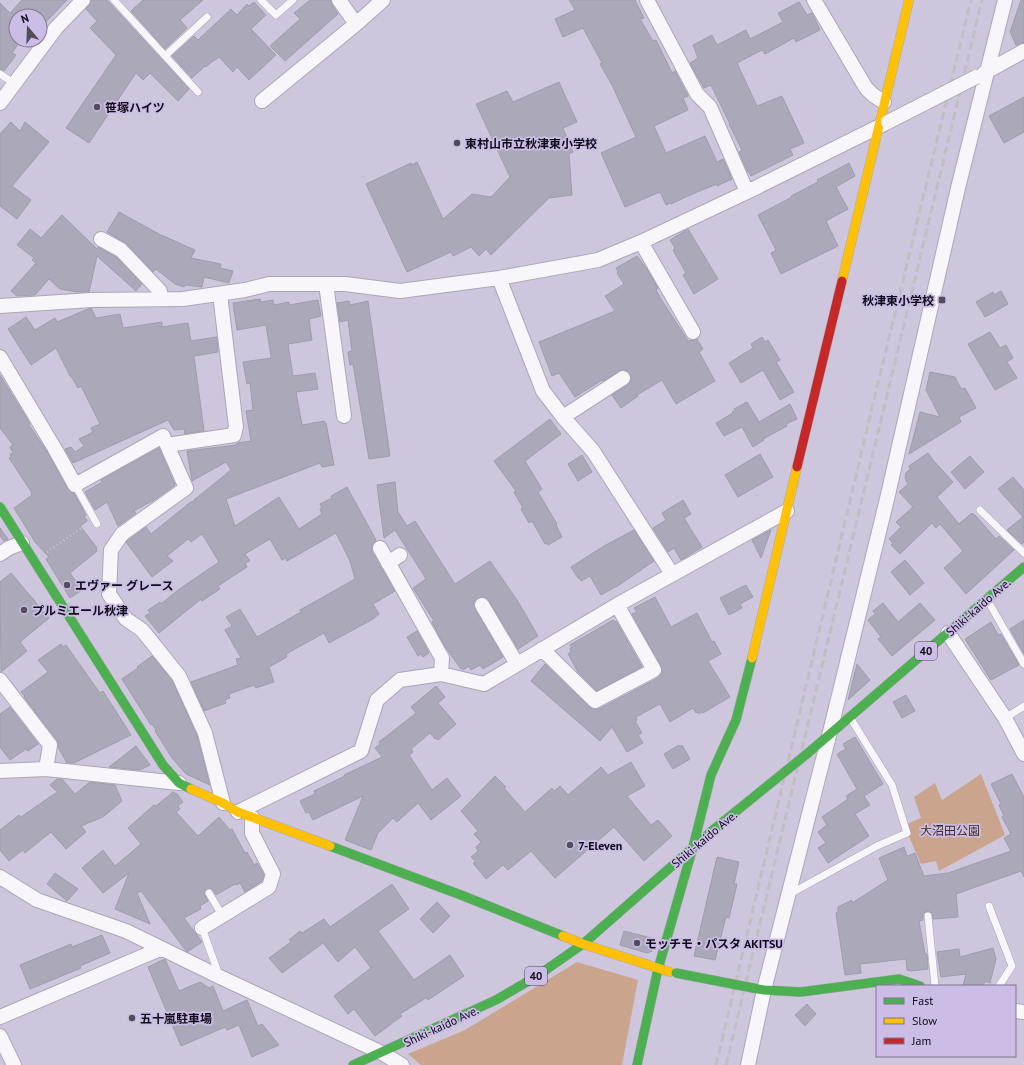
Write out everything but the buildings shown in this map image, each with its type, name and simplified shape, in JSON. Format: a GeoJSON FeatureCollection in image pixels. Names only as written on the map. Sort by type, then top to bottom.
{"type":"FeatureCollection","features":[{"type":"Feature","properties":{"kind":"street"},"geometry":{"type":"LineString","coordinates":[[0,103],[56,28],[83,0]]}},
{"type":"Feature","properties":{"kind":"street"},"geometry":{"type":"LineString","coordinates":[[339,0],[356,24]]}},
{"type":"Feature","properties":{"kind":"street"},"geometry":{"type":"LineString","coordinates":[[262,100],[356,24],[383,0]]}},
{"type":"Feature","properties":{"kind":"street"},"geometry":{"type":"LineString","coordinates":[[647,0],[697,94],[710,107],[747,192]]}},
{"type":"Feature","properties":{"kind":"street"},"geometry":{"type":"LineString","coordinates":[[814,0],[866,88],[873,95],[884,102]]}},
{"type":"Feature","properties":{"kind":"street"},"geometry":{"type":"LineString","coordinates":[[637,1065],[658,969],[712,775],[736,720],[741,702],[883,124],[884,102],[909,0]]}},
{"type":"Feature","properties":{"kind":"street"},"geometry":{"type":"LineString","coordinates":[[748,1065],[759,989],[788,895],[829,736],[885,506],[958,188],[982,74],[1005,0]]}},
{"type":"Feature","properties":{"kind":"street"},"geometry":{"type":"LineString","coordinates":[[0,306],[54,302],[183,299],[245,290],[269,284],[345,284],[400,291],[499,278],[598,260],[642,242],[747,192],[982,74],[1024,51]]}},
{"type":"Feature","properties":{"kind":"street"},"geometry":{"type":"LineString","coordinates":[[101,240],[121,250],[160,291],[160,299]]}},
{"type":"Feature","properties":{"kind":"street"},"geometry":{"type":"LineString","coordinates":[[642,242],[693,332]]}},
{"type":"Feature","properties":{"kind":"street"},"geometry":{"type":"LineString","coordinates":[[499,278],[543,391],[563,417],[593,451],[672,574]]}},
{"type":"Feature","properties":{"kind":"street"},"geometry":{"type":"LineString","coordinates":[[326,284],[344,416]]}},
{"type":"Feature","properties":{"kind":"street"},"geometry":{"type":"LineString","coordinates":[[167,445],[234,435],[236,427],[220,294]]}},
{"type":"Feature","properties":{"kind":"street"},"geometry":{"type":"LineString","coordinates":[[0,357],[56,449],[75,485],[163,436],[186,488],[122,534],[111,550],[109,594],[126,619],[142,630],[179,676],[205,733],[223,804]]}},
{"type":"Feature","properties":{"kind":"street"},"geometry":{"type":"LineString","coordinates":[[563,417],[622,378]]}},
{"type":"Feature","properties":{"kind":"street"},"geometry":{"type":"LineString","coordinates":[[0,506],[163,765],[179,784]]}},
{"type":"Feature","properties":{"kind":"street"},"geometry":{"type":"LineString","coordinates":[[238,812],[361,751],[377,700],[400,680],[441,674],[484,684],[617,604],[787,511]]}},
{"type":"Feature","properties":{"kind":"street"},"geometry":{"type":"LineString","coordinates":[[0,554],[9,548],[22,543]]}},
{"type":"Feature","properties":{"kind":"street"},"geometry":{"type":"LineString","coordinates":[[380,548],[442,658],[441,674]]}},
{"type":"Feature","properties":{"kind":"street"},"geometry":{"type":"LineString","coordinates":[[388,563],[400,555]]}},
{"type":"Feature","properties":{"kind":"street","name":"Shiki-kaido Ave."},"geometry":{"type":"LineString","coordinates":[[352,1065],[382,1053],[496,1000],[537,976],[583,944],[693,847],[829,736],[1024,567]]}},
{"type":"Feature","properties":{"kind":"street"},"geometry":{"type":"LineString","coordinates":[[542,649],[595,701],[654,670],[617,604]]}},
{"type":"Feature","properties":{"kind":"street"},"geometry":{"type":"LineString","coordinates":[[482,605],[518,664]]}},
{"type":"Feature","properties":{"kind":"street"},"geometry":{"type":"LineString","coordinates":[[948,633],[1005,718],[1024,754]]}},
{"type":"Feature","properties":{"kind":"street"},"geometry":{"type":"LineString","coordinates":[[0,680],[50,745],[46,769]]}},
{"type":"Feature","properties":{"kind":"street"},"geometry":{"type":"LineString","coordinates":[[0,771],[46,769],[179,784],[238,812],[461,894],[583,944],[658,969],[759,989],[801,992],[899,979],[917,985]]}},
{"type":"Feature","properties":{"kind":"street"},"geometry":{"type":"LineString","coordinates":[[202,928],[269,887],[273,874],[252,833],[252,817]]}},
{"type":"Feature","properties":{"kind":"street"},"geometry":{"type":"LineString","coordinates":[[0,877],[37,900],[126,931],[160,949],[382,1053],[402,1065]]}},
{"type":"Feature","properties":{"kind":"street"},"geometry":{"type":"LineString","coordinates":[[0,1017],[160,949]]}},
{"type":"Feature","properties":{"kind":"street"},"geometry":{"type":"LineString","coordinates":[[0,1036],[14,1065]]}},
{"type":"Feature","properties":{"kind":"lane"},"geometry":{"type":"LineString","coordinates":[[114,0],[198,92]]}},
{"type":"Feature","properties":{"kind":"lane"},"geometry":{"type":"LineString","coordinates":[[262,0],[276,15],[293,0]]}},
{"type":"Feature","properties":{"kind":"lane"},"geometry":{"type":"LineString","coordinates":[[165,56],[207,17]]}},
{"type":"Feature","properties":{"kind":"lane"},"geometry":{"type":"LineString","coordinates":[[0,74],[15,84]]}},
{"type":"Feature","properties":{"kind":"lane"},"geometry":{"type":"LineString","coordinates":[[75,485],[95,522]]}},
{"type":"Feature","properties":{"kind":"lane"},"geometry":{"type":"LineString","coordinates":[[980,510],[1024,553]]}},
{"type":"Feature","properties":{"kind":"lane"},"geometry":{"type":"LineString","coordinates":[[987,600],[1024,664]]}},
{"type":"Feature","properties":{"kind":"lane"},"geometry":{"type":"LineString","coordinates":[[1005,718],[1024,706]]}},
{"type":"Feature","properties":{"kind":"lane"},"geometry":{"type":"LineString","coordinates":[[788,895],[877,846],[907,833],[892,785],[850,718]]}},
{"type":"Feature","properties":{"kind":"lane"},"geometry":{"type":"LineString","coordinates":[[208,893],[222,915]]}},
{"type":"Feature","properties":{"kind":"lane"},"geometry":{"type":"LineString","coordinates":[[989,906],[1012,966],[1000,985]]}},
{"type":"Feature","properties":{"kind":"lane"},"geometry":{"type":"LineString","coordinates":[[928,916],[935,985]]}},
{"type":"Feature","properties":{"kind":"lane"},"geometry":{"type":"LineString","coordinates":[[202,928],[220,977]]}},
{"type":"Feature","properties":{"kind":"path"},"geometry":{"type":"LineString","coordinates":[[34,561],[95,522]]}},
{"type":"Feature","properties":{"kind":"green space","name":"大沼田公園"},"geometry":{"type":"Polygon","coordinates":[[[981,774],[1005,835],[939,871],[936,861],[921,864],[904,825],[921,818],[914,797],[935,783],[942,800],[981,774]]]}},
{"type":"Feature","properties":{"kind":"green space"},"geometry":{"type":"Polygon","coordinates":[[[577,962],[638,980],[622,1065],[421,1065],[408,1054],[465,1030],[577,962]]]}},
{"type":"Feature","properties":{"kind":"railway"},"geometry":{"type":"LineString","coordinates":[[716,1065],[873,404],[971,0]]}},
{"type":"Feature","properties":{"kind":"railway"},"geometry":{"type":"LineString","coordinates":[[726,1065],[982,0]]}},
{"type":"Feature","properties":{"kind":"traffic: fast"},"geometry":{"type":"LineString","coordinates":[[0,507],[163,765],[179,783],[191,789]]}},
{"type":"Feature","properties":{"kind":"traffic: fast"},"geometry":{"type":"LineString","coordinates":[[808,753],[1024,567]]}},
{"type":"Feature","properties":{"kind":"traffic: fast"},"geometry":{"type":"LineString","coordinates":[[637,1065],[658,969],[693,847],[711,775],[736,720],[752,658]]}},
{"type":"Feature","properties":{"kind":"traffic: fast"},"geometry":{"type":"LineString","coordinates":[[713,830],[808,753]]}},
{"type":"Feature","properties":{"kind":"traffic: fast"},"geometry":{"type":"LineString","coordinates":[[353,1065],[496,1000],[537,976],[583,944],[713,830]]}},
{"type":"Feature","properties":{"kind":"traffic: fast"},"geometry":{"type":"LineString","coordinates":[[330,846],[461,895],[563,936]]}},
{"type":"Feature","properties":{"kind":"traffic: fast"},"geometry":{"type":"LineString","coordinates":[[676,973],[753,988]]}},
{"type":"Feature","properties":{"kind":"traffic: fast"},"geometry":{"type":"LineString","coordinates":[[753,988],[801,992],[899,979],[917,985]]}},
{"type":"Feature","properties":{"kind":"traffic: slow"},"geometry":{"type":"LineString","coordinates":[[842,281],[909,0]]}},
{"type":"Feature","properties":{"kind":"traffic: slow"},"geometry":{"type":"LineString","coordinates":[[752,658],[797,467]]}},
{"type":"Feature","properties":{"kind":"traffic: slow"},"geometry":{"type":"LineString","coordinates":[[191,789],[223,803],[238,812],[330,846]]}},
{"type":"Feature","properties":{"kind":"traffic: slow"},"geometry":{"type":"LineString","coordinates":[[563,936],[583,944],[670,972]]}},
{"type":"Feature","properties":{"kind":"traffic: jam"},"geometry":{"type":"LineString","coordinates":[[797,467],[842,281]]}},
{"type":"Feature","properties":{"kind":"place","name":"笹塚ハイツ"},"geometry":{"type":"Point","coordinates":[97,107]}},
{"type":"Feature","properties":{"kind":"place","name":"東村山市立秋津東小学校"},"geometry":{"type":"Point","coordinates":[457,143]}},
{"type":"Feature","properties":{"kind":"place","name":"秋津東小学校"},"geometry":{"type":"Point","coordinates":[942,300]}},
{"type":"Feature","properties":{"kind":"place","name":"エヴァー グレース"},"geometry":{"type":"Point","coordinates":[67,585]}},
{"type":"Feature","properties":{"kind":"place","name":"プルミエール秋津"},"geometry":{"type":"Point","coordinates":[24,610]}},
{"type":"Feature","properties":{"kind":"place","name":"7-Eleven"},"geometry":{"type":"Point","coordinates":[570,845]}},
{"type":"Feature","properties":{"kind":"place","name":"モッチモ・パスタ AKITSU"},"geometry":{"type":"Point","coordinates":[637,943]}},
{"type":"Feature","properties":{"kind":"place","name":"五十嵐駐車場"},"geometry":{"type":"Point","coordinates":[132,1018]}}]}
